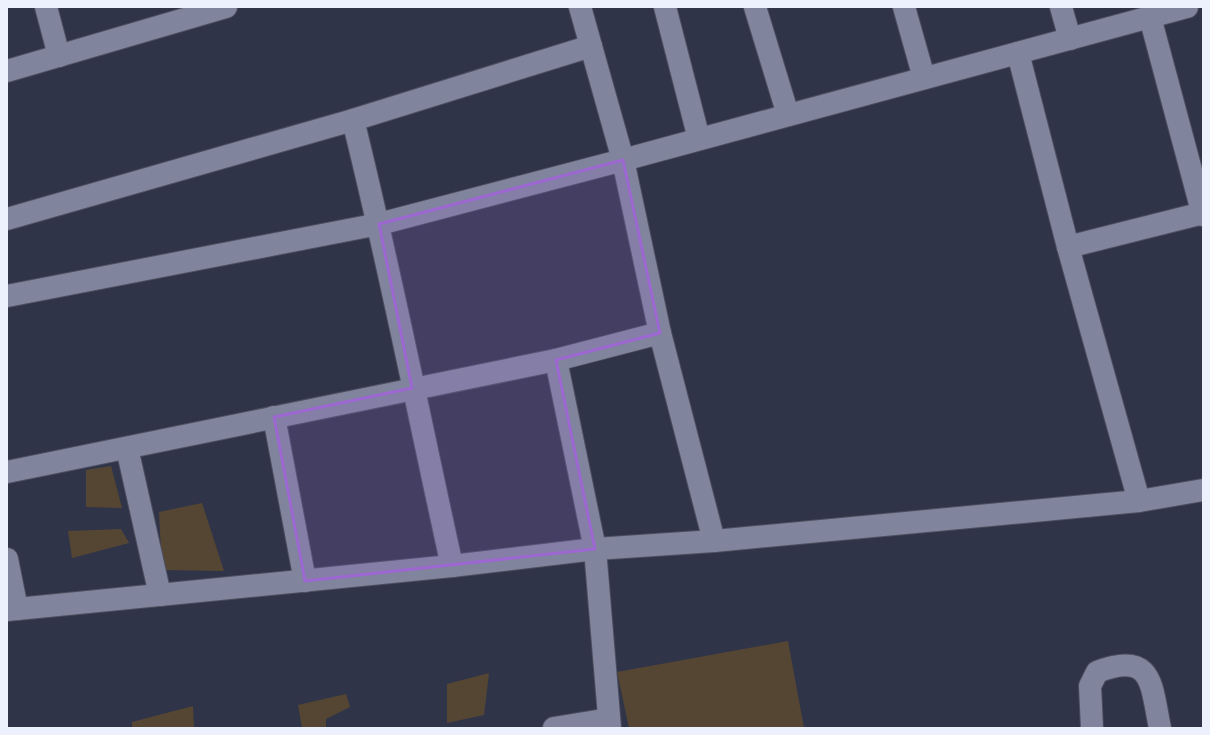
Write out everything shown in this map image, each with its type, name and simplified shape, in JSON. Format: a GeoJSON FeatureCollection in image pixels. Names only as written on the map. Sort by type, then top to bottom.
{"type":"FeatureCollection","features":[{"type":"Feature","properties":{"kind":"street"},"geometry":{"type":"LineString","coordinates":[[46,7],[59,56]]}},
{"type":"Feature","properties":{"kind":"street"},"geometry":{"type":"LineString","coordinates":[[7,71],[59,56],[166,15],[226,7]]}},
{"type":"Feature","properties":{"kind":"street"},"geometry":{"type":"LineString","coordinates":[[580,7],[623,160],[660,333],[714,541]]}},
{"type":"Feature","properties":{"kind":"street"},"geometry":{"type":"LineString","coordinates":[[665,7],[699,139]]}},
{"type":"Feature","properties":{"kind":"street"},"geometry":{"type":"LineString","coordinates":[[755,7],[788,115]]}},
{"type":"Feature","properties":{"kind":"street"},"geometry":{"type":"LineString","coordinates":[[904,7],[924,78]]}},
{"type":"Feature","properties":{"kind":"street"},"geometry":{"type":"LineString","coordinates":[[1061,7],[1070,39]]}},
{"type":"Feature","properties":{"kind":"street"},"geometry":{"type":"LineString","coordinates":[[7,296],[379,224],[623,160],[1187,7]]}},
{"type":"Feature","properties":{"kind":"street"},"geometry":{"type":"LineString","coordinates":[[1068,247],[1203,214],[1150,17]]}},
{"type":"Feature","properties":{"kind":"street"},"geometry":{"type":"LineString","coordinates":[[7,219],[352,120],[591,46]]}},
{"type":"Feature","properties":{"kind":"street"},"geometry":{"type":"LineString","coordinates":[[1018,53],[1068,247],[1139,501]]}},
{"type":"Feature","properties":{"kind":"street"},"geometry":{"type":"LineString","coordinates":[[352,120],[379,224],[412,388],[452,566]]}},
{"type":"Feature","properties":{"kind":"street"},"geometry":{"type":"LineString","coordinates":[[7,472],[412,388],[556,360],[660,333]]}},
{"type":"Feature","properties":{"kind":"street"},"geometry":{"type":"LineString","coordinates":[[554,728],[610,724],[604,664],[599,579],[595,549],[556,360]]}},
{"type":"Feature","properties":{"kind":"street"},"geometry":{"type":"LineString","coordinates":[[274,417],[305,580]]}},
{"type":"Feature","properties":{"kind":"street"},"geometry":{"type":"LineString","coordinates":[[127,448],[160,595]]}},
{"type":"Feature","properties":{"kind":"street"},"geometry":{"type":"LineString","coordinates":[[7,559],[12,609],[452,566],[595,549],[714,541],[1139,501],[1203,490]]}},
{"type":"Feature","properties":{"kind":"street"},"geometry":{"type":"LineString","coordinates":[[1092,728],[1090,686],[1097,672],[1112,666],[1131,665],[1144,671],[1150,680],[1160,728]]}},
{"type":"Feature","properties":{"kind":"highlighted area"},"geometry":{"type":"Polygon","coordinates":[[[623,160],[660,333],[556,360],[595,549],[305,581],[274,417],[412,388],[379,224],[623,160]]]}},
{"type":"Feature","properties":{"kind":"building"},"geometry":{"type":"Polygon","coordinates":[[[111,466],[122,508],[86,507],[86,470],[111,466]]]}},
{"type":"Feature","properties":{"kind":"building"},"geometry":{"type":"Polygon","coordinates":[[[202,503],[224,571],[162,570],[159,512],[202,503]]]}},
{"type":"Feature","properties":{"kind":"building"},"geometry":{"type":"Polygon","coordinates":[[[121,529],[129,543],[72,558],[68,531],[121,529]]]}},
{"type":"Feature","properties":{"kind":"building"},"geometry":{"type":"Polygon","coordinates":[[[788,641],[804,728],[629,728],[617,672],[788,641]]]}},
{"type":"Feature","properties":{"kind":"building"},"geometry":{"type":"Polygon","coordinates":[[[489,673],[484,715],[447,723],[447,684],[489,673]]]}},
{"type":"Feature","properties":{"kind":"building"},"geometry":{"type":"Polygon","coordinates":[[[346,694],[350,707],[326,719],[326,728],[302,728],[298,705],[346,694]]]}},
{"type":"Feature","properties":{"kind":"building"},"geometry":{"type":"Polygon","coordinates":[[[193,706],[194,728],[132,728],[132,722],[193,706]]]}}]}
